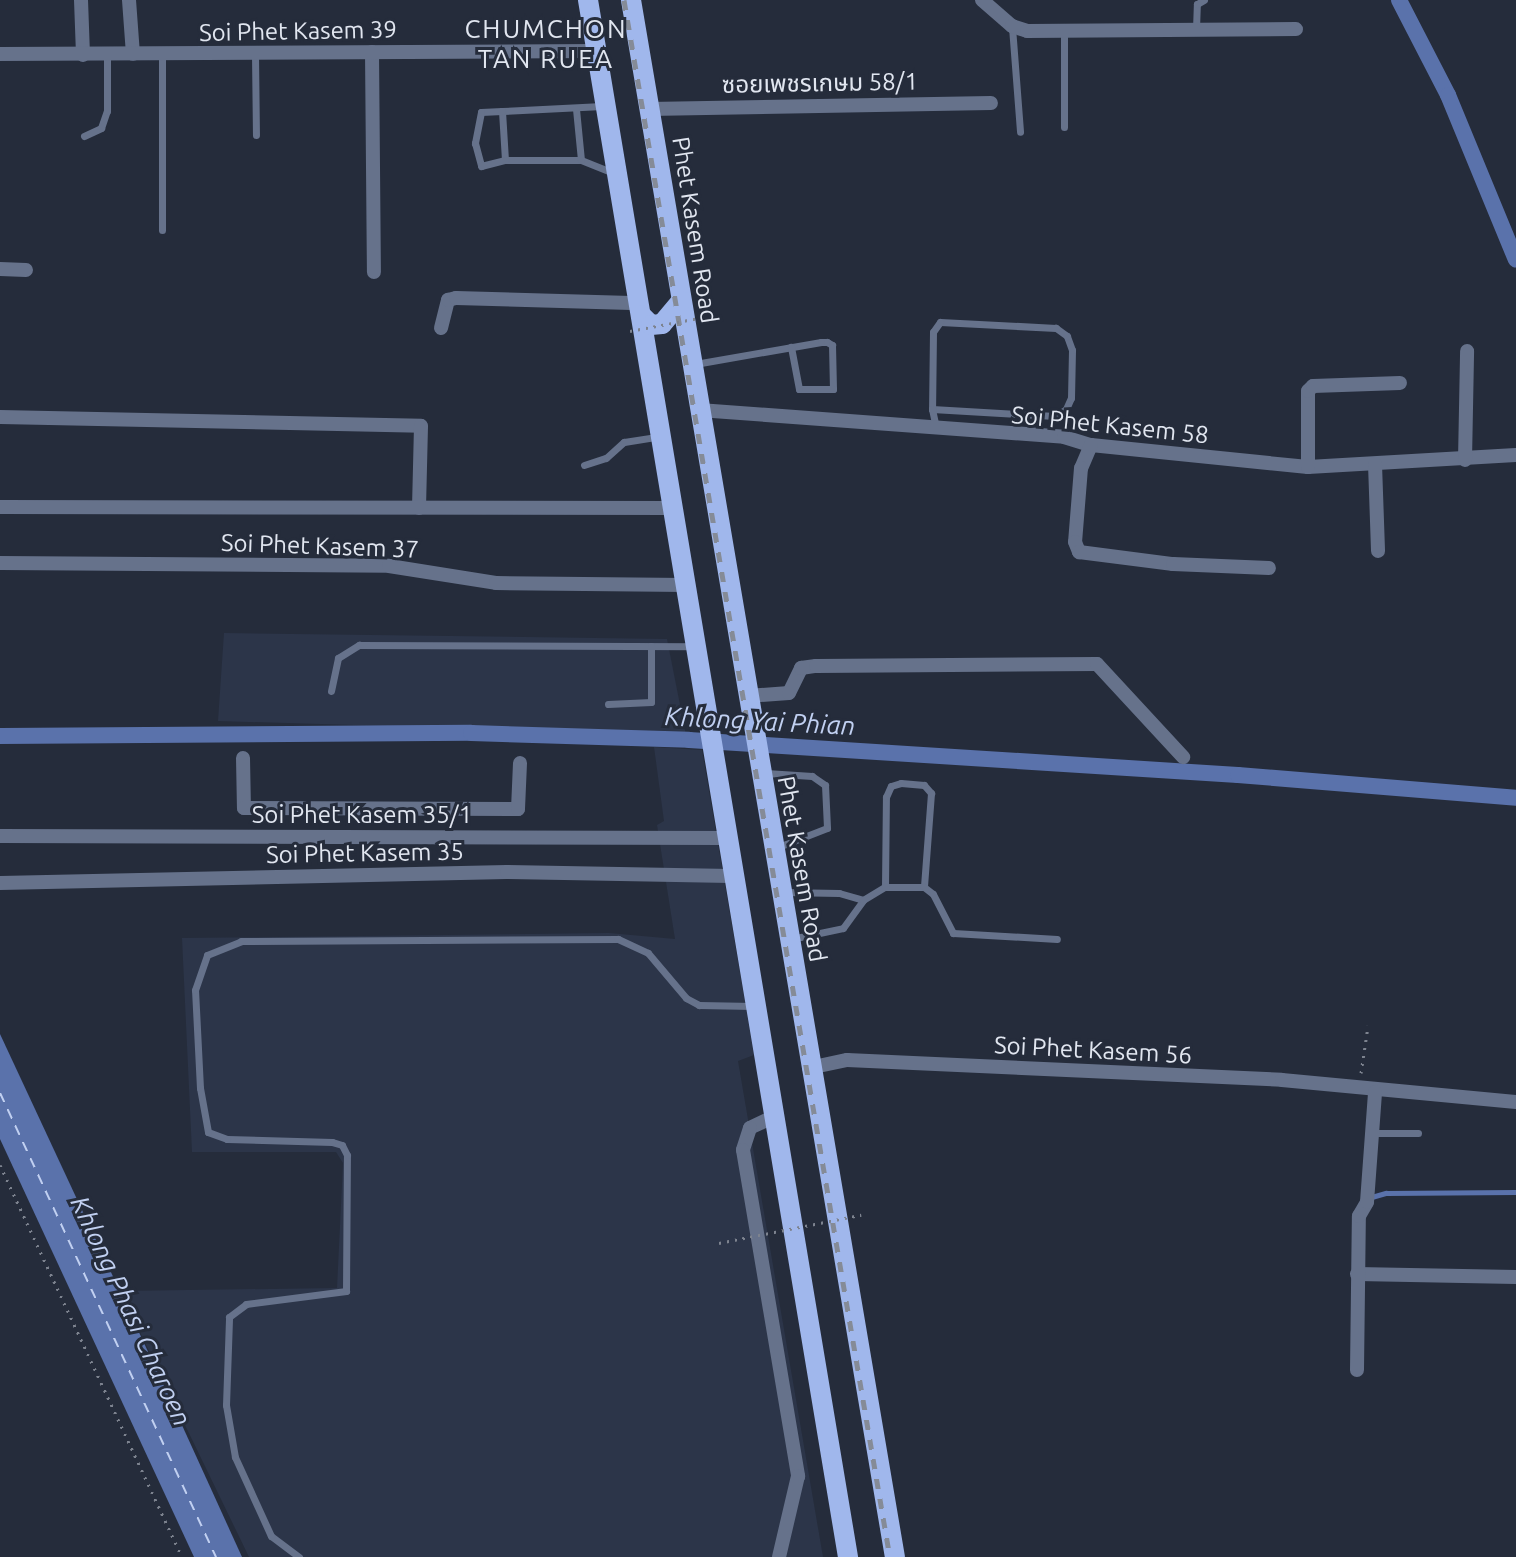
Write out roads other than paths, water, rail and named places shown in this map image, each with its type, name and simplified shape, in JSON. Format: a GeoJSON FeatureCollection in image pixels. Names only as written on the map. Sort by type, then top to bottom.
{"type":"FeatureCollection","features":[{"type":"Feature","properties":{"kind":"main road"},"geometry":{"type":"LineString","coordinates":[[588,0],[639,323],[662,436],[715,783],[848,1557]]}},
{"type":"Feature","properties":{"kind":"main road","name":"Phet Kasem Road"},"geometry":{"type":"LineString","coordinates":[[631,0],[809,1068],[895,1557]]}},
{"type":"Feature","properties":{"kind":"main road"},"geometry":{"type":"LineString","coordinates":[[639,323],[662,324],[681,301]]}},
{"type":"Feature","properties":{"kind":"main road"},"geometry":{"type":"LineString","coordinates":[[639,323],[687,338]]}},
{"type":"Feature","properties":{"kind":"street"},"geometry":{"type":"LineString","coordinates":[[81,0],[83,55]]}},
{"type":"Feature","properties":{"kind":"street"},"geometry":{"type":"LineString","coordinates":[[129,0],[133,54]]}},
{"type":"Feature","properties":{"kind":"street"},"geometry":{"type":"LineString","coordinates":[[631,0],[648,0]]}},
{"type":"Feature","properties":{"kind":"street"},"geometry":{"type":"LineString","coordinates":[[982,0],[1012,26],[1064,31],[1296,29]]}},
{"type":"Feature","properties":{"kind":"street","name":"Soi Phet Kasem 39"},"geometry":{"type":"LineString","coordinates":[[0,54],[597,51]]}},
{"type":"Feature","properties":{"kind":"street"},"geometry":{"type":"LineString","coordinates":[[372,52],[374,272]]}},
{"type":"Feature","properties":{"kind":"street","name":"ซอยเพชรเกษม 58/1"},"geometry":{"type":"LineString","coordinates":[[649,109],[991,103]]}},
{"type":"Feature","properties":{"kind":"street"},"geometry":{"type":"LineString","coordinates":[[0,269],[26,270]]}},
{"type":"Feature","properties":{"kind":"street"},"geometry":{"type":"LineString","coordinates":[[441,328],[448,300],[456,298],[639,323]]}},
{"type":"Feature","properties":{"kind":"street"},"geometry":{"type":"LineString","coordinates":[[1465,460],[1467,351]]}},
{"type":"Feature","properties":{"kind":"street"},"geometry":{"type":"LineString","coordinates":[[1308,467],[1308,391],[1313,386],[1400,383]]}},
{"type":"Feature","properties":{"kind":"street","name":"Soi Phet Kasem 58"},"geometry":{"type":"LineString","coordinates":[[699,410],[936,431],[1064,437],[1091,445],[1308,467],[1516,455]]}},
{"type":"Feature","properties":{"kind":"street"},"geometry":{"type":"LineString","coordinates":[[0,417],[421,426],[419,508]]}},
{"type":"Feature","properties":{"kind":"street"},"geometry":{"type":"LineString","coordinates":[[1091,445],[1081,468],[1075,542],[1079,552],[1173,564],[1269,568]]}},
{"type":"Feature","properties":{"kind":"street"},"geometry":{"type":"LineString","coordinates":[[1375,464],[1378,551]]}},
{"type":"Feature","properties":{"kind":"street"},"geometry":{"type":"LineString","coordinates":[[0,507],[673,508]]}},
{"type":"Feature","properties":{"kind":"street","name":"Soi Phet Kasem 37"},"geometry":{"type":"LineString","coordinates":[[0,563],[389,566],[496,583],[686,585]]}},
{"type":"Feature","properties":{"kind":"street"},"geometry":{"type":"LineString","coordinates":[[747,696],[789,693],[801,668],[816,666],[1097,664],[1183,757]]}},
{"type":"Feature","properties":{"kind":"street"},"geometry":{"type":"LineString","coordinates":[[243,758],[244,808],[518,809],[520,763]]}},
{"type":"Feature","properties":{"kind":"street"},"geometry":{"type":"LineString","coordinates":[[502,809],[503,837]]}},
{"type":"Feature","properties":{"kind":"street","name":"Soi Phet Kasem 35/1"},"geometry":{"type":"LineString","coordinates":[[0,836],[725,838]]}},
{"type":"Feature","properties":{"kind":"street","name":"Soi Phet Kasem 35"},"geometry":{"type":"LineString","coordinates":[[0,883],[507,872],[731,876]]}},
{"type":"Feature","properties":{"kind":"street","name":"Soi Phet Kasem 56"},"geometry":{"type":"LineString","coordinates":[[809,1068],[847,1060],[1282,1080],[1375,1092],[1516,1102]]}},
{"type":"Feature","properties":{"kind":"street"},"geometry":{"type":"LineString","coordinates":[[1357,1370],[1359,1216],[1367,1199],[1375,1092]]}},
{"type":"Feature","properties":{"kind":"street"},"geometry":{"type":"LineString","coordinates":[[771,1118],[750,1128],[743,1150],[798,1476],[779,1557]]}},
{"type":"Feature","properties":{"kind":"street"},"geometry":{"type":"LineString","coordinates":[[1358,1274],[1516,1277]]}},
{"type":"Feature","properties":{"kind":"lane"},"geometry":{"type":"LineString","coordinates":[[1196,31],[1197,4],[1204,0]]}},
{"type":"Feature","properties":{"kind":"lane"},"geometry":{"type":"LineString","coordinates":[[1012,26],[1020,132]]}},
{"type":"Feature","properties":{"kind":"lane"},"geometry":{"type":"LineString","coordinates":[[1064,31],[1064,127]]}},
{"type":"Feature","properties":{"kind":"lane"},"geometry":{"type":"LineString","coordinates":[[84,136],[101,128],[107,111],[107,54]]}},
{"type":"Feature","properties":{"kind":"lane"},"geometry":{"type":"LineString","coordinates":[[162,54],[162,230]]}},
{"type":"Feature","properties":{"kind":"lane"},"geometry":{"type":"LineString","coordinates":[[255,55],[256,135]]}},
{"type":"Feature","properties":{"kind":"lane"},"geometry":{"type":"LineString","coordinates":[[606,105],[481,112],[475,143],[481,166],[505,160],[581,160],[617,175]]}},
{"type":"Feature","properties":{"kind":"lane"},"geometry":{"type":"LineString","coordinates":[[576,109],[581,160]]}},
{"type":"Feature","properties":{"kind":"lane"},"geometry":{"type":"LineString","coordinates":[[502,111],[505,160]]}},
{"type":"Feature","properties":{"kind":"lane"},"geometry":{"type":"LineString","coordinates":[[932,409],[1055,416],[1066,409],[1071,398],[1072,350],[1067,336],[1056,328],[940,322],[933,332],[932,409],[936,431]]}},
{"type":"Feature","properties":{"kind":"lane"},"geometry":{"type":"LineString","coordinates":[[692,364],[791,347],[832,345],[833,389],[799,389],[791,347]]}},
{"type":"Feature","properties":{"kind":"lane"},"geometry":{"type":"LineString","coordinates":[[584,465],[606,458],[624,442],[662,436]]}},
{"type":"Feature","properties":{"kind":"lane"},"geometry":{"type":"LineString","coordinates":[[331,691],[338,658],[359,645],[695,646]]}},
{"type":"Feature","properties":{"kind":"lane"},"geometry":{"type":"LineString","coordinates":[[608,704],[651,702],[651,646]]}},
{"type":"Feature","properties":{"kind":"lane"},"geometry":{"type":"LineString","coordinates":[[759,769],[812,776],[825,785],[827,828],[774,849]]}},
{"type":"Feature","properties":{"kind":"lane"},"geometry":{"type":"LineString","coordinates":[[885,887],[886,797],[891,786],[901,783],[924,785],[931,793],[924,887]]}},
{"type":"Feature","properties":{"kind":"lane"},"geometry":{"type":"LineString","coordinates":[[788,939],[843,928],[863,900],[885,887],[924,887],[939,899],[945,925],[953,933],[1057,939]]}},
{"type":"Feature","properties":{"kind":"lane"},"geometry":{"type":"LineString","coordinates":[[780,892],[839,893],[863,900]]}},
{"type":"Feature","properties":{"kind":"lane"},"geometry":{"type":"LineString","coordinates":[[299,1557],[271,1536],[235,1457],[226,1405],[229,1317],[246,1304],[346,1291],[347,1155],[342,1145],[332,1142],[227,1139],[208,1132],[200,1088],[195,990],[207,955],[241,941],[618,939],[642,948],[686,998],[699,1005],[753,1006]]}},
{"type":"Feature","properties":{"kind":"lane"},"geometry":{"type":"LineString","coordinates":[[1372,1133],[1418,1133]]}},
{"type":"Feature","properties":{"kind":"water"},"geometry":{"type":"Polygon","coordinates":[[[0,1034],[242,1557],[194,1557],[0,1139],[0,1034]]]}},
{"type":"Feature","properties":{"kind":"waterway"},"geometry":{"type":"LineString","coordinates":[[1399,0],[1448,95],[1516,260]]}},
{"type":"Feature","properties":{"kind":"waterway","name":"Khlong Yai Phian"},"geometry":{"type":"LineString","coordinates":[[0,736],[471,733],[689,740],[1238,775],[1516,798]]}},
{"type":"Feature","properties":{"kind":"waterway"},"geometry":{"type":"LineString","coordinates":[[1368,1198],[1386,1193],[1516,1192]]}},
{"type":"Feature","properties":{"kind":"railway"},"geometry":{"type":"LineString","coordinates":[[624,0],[890,1557]]}},
{"type":"Feature","properties":{"kind":"district","name":"CHUMCHON TAN RUEA"},"geometry":{"type":"Point","coordinates":[546,44]}},
{"type":"Feature","properties":{"kind":"water label","name":"Khlong Phasi Charoen"},"geometry":{"type":"Point","coordinates":[131,1311]}}]}
